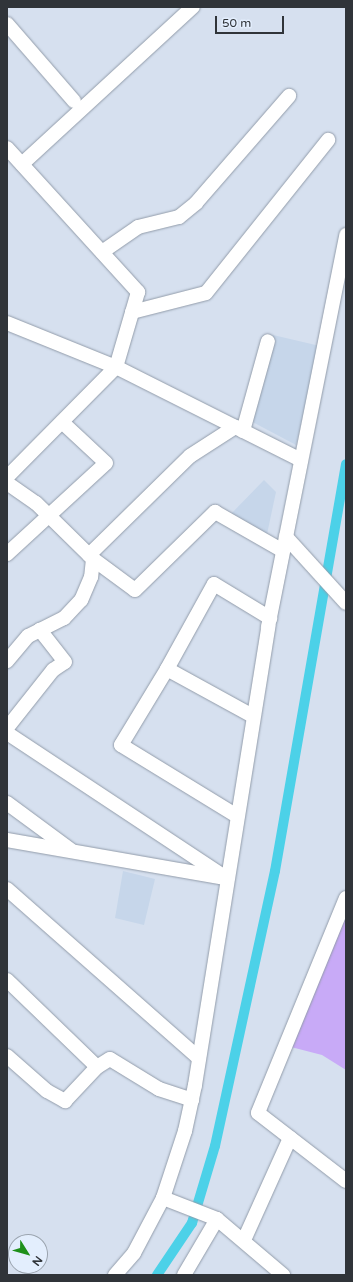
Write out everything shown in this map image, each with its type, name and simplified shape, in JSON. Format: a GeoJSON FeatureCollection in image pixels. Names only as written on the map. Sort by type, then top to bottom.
{"type":"FeatureCollection","features":[{"type":"Feature","properties":{"kind":"street"},"geometry":{"type":"LineString","coordinates":[[22,164],[193,7]]}},
{"type":"Feature","properties":{"kind":"street"},"geometry":{"type":"LineString","coordinates":[[7,24],[74,101]]}},
{"type":"Feature","properties":{"kind":"street"},"geometry":{"type":"LineString","coordinates":[[102,252],[138,227],[179,217],[196,204],[289,96]]}},
{"type":"Feature","properties":{"kind":"street"},"geometry":{"type":"LineString","coordinates":[[132,312],[206,293],[328,140]]}},
{"type":"Feature","properties":{"kind":"street"},"geometry":{"type":"LineString","coordinates":[[7,148],[138,292],[116,367],[7,477]]}},
{"type":"Feature","properties":{"kind":"street"},"geometry":{"type":"LineString","coordinates":[[115,1275],[134,1253],[163,1198],[192,1100],[226,878],[270,618],[346,235]]}},
{"type":"Feature","properties":{"kind":"street"},"geometry":{"type":"LineString","coordinates":[[7,323],[116,367],[301,460]]}},
{"type":"Feature","properties":{"kind":"street"},"geometry":{"type":"LineString","coordinates":[[7,661],[28,636],[64,618],[81,600],[91,577],[91,557],[190,456],[239,429],[268,341]]}},
{"type":"Feature","properties":{"kind":"street"},"geometry":{"type":"LineString","coordinates":[[7,554],[106,463],[62,422]]}},
{"type":"Feature","properties":{"kind":"street"},"geometry":{"type":"LineString","coordinates":[[7,484],[49,515],[91,557],[134,590],[215,512],[283,551]]}},
{"type":"Feature","properties":{"kind":"street"},"geometry":{"type":"LineString","coordinates":[[286,537],[346,603]]}},
{"type":"Feature","properties":{"kind":"street"},"geometry":{"type":"LineString","coordinates":[[237,816],[121,744],[168,669],[214,584],[270,618]]}},
{"type":"Feature","properties":{"kind":"street"},"geometry":{"type":"LineString","coordinates":[[7,728],[53,670],[65,662],[40,630]]}},
{"type":"Feature","properties":{"kind":"street"},"geometry":{"type":"LineString","coordinates":[[168,669],[253,716]]}},
{"type":"Feature","properties":{"kind":"street"},"geometry":{"type":"LineString","coordinates":[[7,733],[226,878]]}},
{"type":"Feature","properties":{"kind":"street"},"geometry":{"type":"LineString","coordinates":[[7,803],[74,852]]}},
{"type":"Feature","properties":{"kind":"street"},"geometry":{"type":"LineString","coordinates":[[9,843],[74,852],[226,878]]}},
{"type":"Feature","properties":{"kind":"street"},"geometry":{"type":"LineString","coordinates":[[7,889],[199,1058]]}},
{"type":"Feature","properties":{"kind":"street"},"geometry":{"type":"LineString","coordinates":[[346,898],[258,1114],[346,1181]]}},
{"type":"Feature","properties":{"kind":"street"},"geometry":{"type":"LineString","coordinates":[[7,980],[97,1067]]}},
{"type":"Feature","properties":{"kind":"street"},"geometry":{"type":"LineString","coordinates":[[7,1056],[47,1091],[65,1101],[97,1067],[110,1059],[158,1089],[192,1100]]}},
{"type":"Feature","properties":{"kind":"street"},"geometry":{"type":"LineString","coordinates":[[244,1240],[290,1138]]}},
{"type":"Feature","properties":{"kind":"street"},"geometry":{"type":"LineString","coordinates":[[163,1198],[217,1219],[244,1240],[283,1275]]}},
{"type":"Feature","properties":{"kind":"street"},"geometry":{"type":"LineString","coordinates":[[184,1275],[217,1219]]}},
{"type":"Feature","properties":{"kind":"shaded area"},"geometry":{"type":"Polygon","coordinates":[[[273,335],[320,346],[296,445],[245,418],[273,335]]]}},
{"type":"Feature","properties":{"kind":"shaded area"},"geometry":{"type":"Polygon","coordinates":[[[264,480],[276,492],[266,539],[228,517],[264,480]]]}},
{"type":"Feature","properties":{"kind":"shaded area"},"geometry":{"type":"Polygon","coordinates":[[[123,871],[155,879],[144,925],[115,918],[123,871]]]}},
{"type":"Feature","properties":{"kind":"shaded area"},"geometry":{"type":"Polygon","coordinates":[[[346,915],[346,1070],[322,1055],[291,1047],[346,915]]]}},
{"type":"Feature","properties":{"kind":"waterway"},"geometry":{"type":"LineString","coordinates":[[157,1275],[192,1223],[215,1146],[275,871],[346,464]]}}]}
